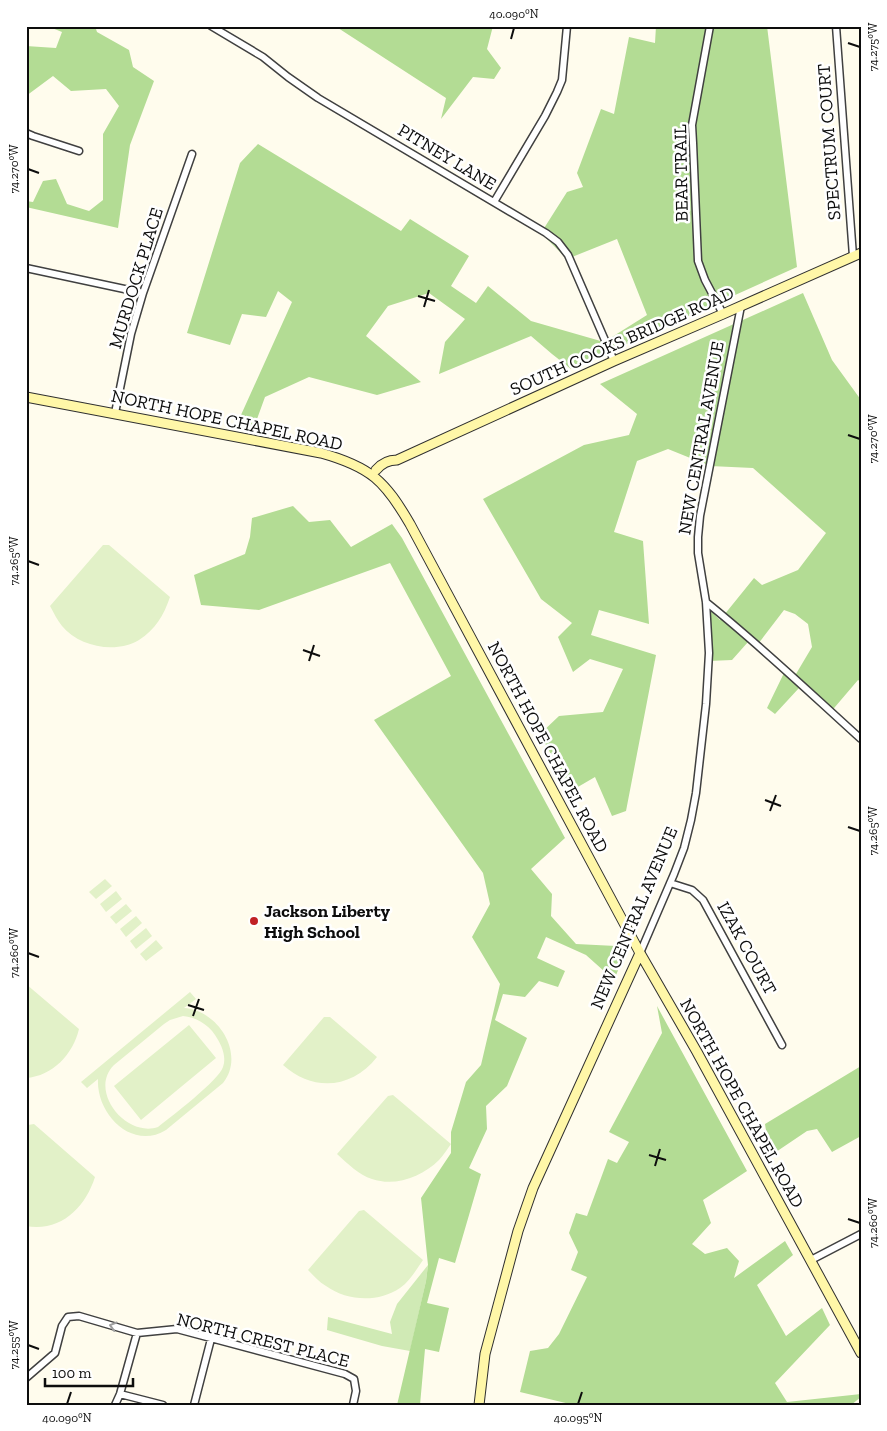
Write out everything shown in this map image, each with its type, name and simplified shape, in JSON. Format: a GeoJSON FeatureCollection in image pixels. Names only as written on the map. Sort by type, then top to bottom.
{"type":"FeatureCollection","features":[{"type":"Feature","properties":{"kind":"main road","name":"SOUTH COOKS BRIDGE ROAD"},"geometry":{"type":"LineString","coordinates":[[373,472],[382,470],[394,464],[397,460],[614,361],[857,255]]}},
{"type":"Feature","properties":{"kind":"main road","name":"NORTH HOPE CHAPEL ROAD"},"geometry":{"type":"LineString","coordinates":[[26,397],[312,451],[339,458],[373,472],[398,502],[640,954],[697,1052],[861,1352]]}},
{"type":"Feature","properties":{"kind":"main road","name":"NEW CENTRAL AVENUE"},"geometry":{"type":"LineString","coordinates":[[479,1405],[485,1354],[518,1231],[533,1188],[640,954]]}},
{"type":"Feature","properties":{"kind":"street","name":"PITNEY LANE"},"geometry":{"type":"LineString","coordinates":[[211,26],[263,56],[288,77],[318,98],[546,233],[564,248],[568,255],[614,361]]}},
{"type":"Feature","properties":{"kind":"street"},"geometry":{"type":"LineString","coordinates":[[494,202],[558,92],[562,80],[567,26]]}},
{"type":"Feature","properties":{"kind":"street","name":"BEAR TRAIL"},"geometry":{"type":"LineString","coordinates":[[710,26],[692,125],[698,261],[705,280],[723,314]]}},
{"type":"Feature","properties":{"kind":"street","name":"SPECTRUM COURT"},"geometry":{"type":"LineString","coordinates":[[836,26],[857,255]]}},
{"type":"Feature","properties":{"kind":"street"},"geometry":{"type":"LineString","coordinates":[[26,132],[79,151]]}},
{"type":"Feature","properties":{"kind":"street","name":"MURDOCK PLACE"},"geometry":{"type":"LineString","coordinates":[[115,413],[131,334],[143,293],[192,154]]}},
{"type":"Feature","properties":{"kind":"street"},"geometry":{"type":"LineString","coordinates":[[26,268],[143,293]]}},
{"type":"Feature","properties":{"kind":"street","name":"NEW CENTRAL AVENUE"},"geometry":{"type":"LineString","coordinates":[[640,954],[684,848],[696,793],[707,698],[709,654],[706,602],[698,553],[698,537],[700,516],[741,306]]}},
{"type":"Feature","properties":{"kind":"street"},"geometry":{"type":"LineString","coordinates":[[706,602],[861,739]]}},
{"type":"Feature","properties":{"kind":"street","name":"IZAK COURT"},"geometry":{"type":"LineString","coordinates":[[670,882],[692,890],[703,900],[782,1045]]}},
{"type":"Feature","properties":{"kind":"street"},"geometry":{"type":"LineString","coordinates":[[811,1260],[861,1234]]}},
{"type":"Feature","properties":{"kind":"street","name":"NORTH CREST PLACE"},"geometry":{"type":"LineString","coordinates":[[26,1378],[55,1353],[62,1326],[68,1317],[79,1316],[137,1333],[177,1329],[345,1374],[354,1379],[356,1391],[353,1405]]}},
{"type":"Feature","properties":{"kind":"street"},"geometry":{"type":"LineString","coordinates":[[115,1405],[120,1394],[137,1333]]}},
{"type":"Feature","properties":{"kind":"street"},"geometry":{"type":"LineString","coordinates":[[194,1405],[211,1339]]}},
{"type":"Feature","properties":{"kind":"street"},"geometry":{"type":"LineString","coordinates":[[120,1394],[163,1405]]}},
{"type":"Feature","properties":{"kind":"green space"},"geometry":{"type":"Polygon","coordinates":[[[52,26],[95,26],[97,32],[129,50],[133,67],[154,81],[130,145],[118,228],[26,207],[26,201],[33,202],[43,181],[56,179],[67,204],[89,211],[103,200],[103,134],[119,106],[106,89],[71,91],[53,76],[26,96],[26,46],[56,48],[62,32],[52,28],[52,26]]]}},
{"type":"Feature","properties":{"kind":"green space"},"geometry":{"type":"Polygon","coordinates":[[[335,26],[493,26],[487,49],[501,68],[494,79],[473,77],[441,119],[446,98],[335,26]]]}},
{"type":"Feature","properties":{"kind":"green space"},"geometry":{"type":"Polygon","coordinates":[[[656,26],[767,26],[797,267],[571,369],[531,336],[439,374],[445,342],[465,319],[429,293],[388,306],[366,336],[421,382],[377,395],[309,377],[265,397],[253,430],[236,426],[292,302],[278,291],[266,317],[242,314],[230,345],[187,333],[240,163],[258,144],[401,231],[410,219],[469,256],[451,286],[476,303],[488,286],[531,321],[604,342],[647,315],[617,239],[567,259],[541,233],[567,192],[583,187],[577,173],[601,109],[614,114],[629,37],[655,43],[656,26]]]}},
{"type":"Feature","properties":{"kind":"green space"},"geometry":{"type":"Polygon","coordinates":[[[803,293],[832,360],[861,400],[861,682],[858,680],[829,714],[799,688],[775,714],[767,708],[784,673],[793,679],[812,647],[808,624],[795,614],[784,610],[755,648],[748,642],[732,660],[709,661],[705,605],[720,620],[754,578],[762,585],[798,570],[826,533],[753,468],[710,466],[668,449],[637,461],[614,532],[643,541],[649,624],[599,610],[591,635],[656,655],[626,811],[612,816],[595,777],[571,791],[540,734],[559,716],[603,712],[623,669],[590,659],[573,672],[558,637],[572,623],[541,599],[483,499],[584,445],[629,435],[637,414],[600,384],[803,293]]]}},
{"type":"Feature","properties":{"kind":"green space"},"geometry":{"type":"Polygon","coordinates":[[[293,506],[309,522],[330,520],[351,547],[392,524],[402,538],[565,838],[531,869],[552,894],[551,916],[576,944],[616,946],[622,943],[626,951],[614,980],[586,955],[546,937],[537,958],[565,971],[558,987],[539,981],[525,997],[503,994],[495,1020],[527,1038],[507,1086],[486,1106],[487,1129],[469,1168],[481,1174],[455,1263],[439,1258],[427,1303],[449,1308],[439,1352],[425,1349],[420,1405],[397,1405],[426,1281],[428,1265],[421,1198],[451,1153],[451,1132],[466,1082],[481,1065],[500,984],[472,937],[490,904],[483,873],[374,720],[451,676],[390,563],[259,610],[201,605],[194,575],[245,554],[250,537],[252,518],[293,506]]]}},
{"type":"Feature","properties":{"kind":"green space"},"geometry":{"type":"Polygon","coordinates":[[[103,545],[109,545],[170,597],[162,616],[150,632],[139,640],[120,647],[98,646],[78,639],[62,626],[50,606],[103,545]]]}},
{"type":"Feature","properties":{"kind":"green space"},"geometry":{"type":"Polygon","coordinates":[[[105,879],[112,886],[96,899],[89,892],[105,879]]]}},
{"type":"Feature","properties":{"kind":"green space"},"geometry":{"type":"Polygon","coordinates":[[[116,891],[122,899],[106,912],[100,904],[116,891]]]}},
{"type":"Feature","properties":{"kind":"green space"},"geometry":{"type":"Polygon","coordinates":[[[126,904],[132,911],[116,924],[110,917],[126,904]]]}},
{"type":"Feature","properties":{"kind":"green space"},"geometry":{"type":"Polygon","coordinates":[[[136,916],[142,923],[126,937],[120,929],[136,916]]]}},
{"type":"Feature","properties":{"kind":"green space"},"geometry":{"type":"Polygon","coordinates":[[[146,928],[152,936],[136,949],[130,941],[146,928]]]}},
{"type":"Feature","properties":{"kind":"green space"},"geometry":{"type":"Polygon","coordinates":[[[156,940],[163,948],[146,961],[140,954],[156,940]]]}},
{"type":"Feature","properties":{"kind":"green space"},"geometry":{"type":"Polygon","coordinates":[[[26,984],[79,1029],[72,1047],[60,1062],[45,1073],[26,1078],[26,984]]]}},
{"type":"Feature","properties":{"kind":"green space"},"geometry":{"type":"Polygon","coordinates":[[[190,992],[196,999],[184,1008],[208,1016],[225,1035],[230,1047],[229,1072],[223,1083],[166,1130],[153,1135],[141,1136],[118,1126],[103,1105],[98,1079],[87,1088],[81,1082],[190,992]],[[183,1016],[164,1024],[114,1065],[107,1076],[105,1087],[108,1099],[114,1110],[134,1126],[146,1129],[158,1127],[204,1089],[220,1073],[223,1067],[224,1054],[215,1035],[205,1024],[183,1016]]]}},
{"type":"Feature","properties":{"kind":"green space"},"geometry":{"type":"Polygon","coordinates":[[[657,1006],[747,1171],[703,1200],[711,1223],[692,1244],[705,1254],[727,1248],[739,1261],[734,1278],[785,1241],[793,1255],[757,1285],[786,1336],[822,1308],[830,1325],[775,1383],[787,1402],[861,1394],[861,1397],[851,1405],[574,1405],[520,1392],[530,1351],[548,1348],[559,1334],[587,1277],[571,1270],[578,1252],[569,1233],[576,1213],[587,1216],[608,1159],[617,1163],[629,1142],[609,1132],[662,1033],[657,1006]]]}},
{"type":"Feature","properties":{"kind":"green space"},"geometry":{"type":"Polygon","coordinates":[[[324,1017],[330,1017],[377,1057],[356,1076],[344,1081],[319,1083],[295,1074],[283,1065],[324,1017]]]}},
{"type":"Feature","properties":{"kind":"green space"},"geometry":{"type":"Polygon","coordinates":[[[189,1025],[216,1058],[141,1120],[114,1086],[189,1025]]]}},
{"type":"Feature","properties":{"kind":"green space"},"geometry":{"type":"Polygon","coordinates":[[[861,1066],[861,1136],[832,1152],[817,1129],[807,1131],[770,1156],[765,1124],[861,1066]]]}},
{"type":"Feature","properties":{"kind":"green space"},"geometry":{"type":"Polygon","coordinates":[[[393,1095],[451,1144],[439,1160],[425,1171],[408,1179],[390,1182],[362,1175],[337,1154],[388,1096],[393,1095]]]}},
{"type":"Feature","properties":{"kind":"green space"},"geometry":{"type":"Polygon","coordinates":[[[34,1124],[95,1177],[85,1199],[78,1208],[61,1221],[39,1227],[26,1226],[26,1127],[34,1124]]]}},
{"type":"Feature","properties":{"kind":"green space"},"geometry":{"type":"Polygon","coordinates":[[[364,1210],[423,1260],[410,1279],[400,1288],[391,1293],[372,1298],[343,1295],[321,1283],[308,1270],[359,1211],[364,1210]]]}},
{"type":"Feature","properties":{"kind":"green space"},"geometry":{"type":"Polygon","coordinates":[[[428,1265],[410,1351],[382,1346],[327,1330],[328,1317],[392,1334],[390,1322],[397,1304],[428,1265]]]}},
{"type":"Feature","properties":{"kind":"place","name":"Jackson Liberty High School"},"geometry":{"type":"Point","coordinates":[254,921]}}]}
